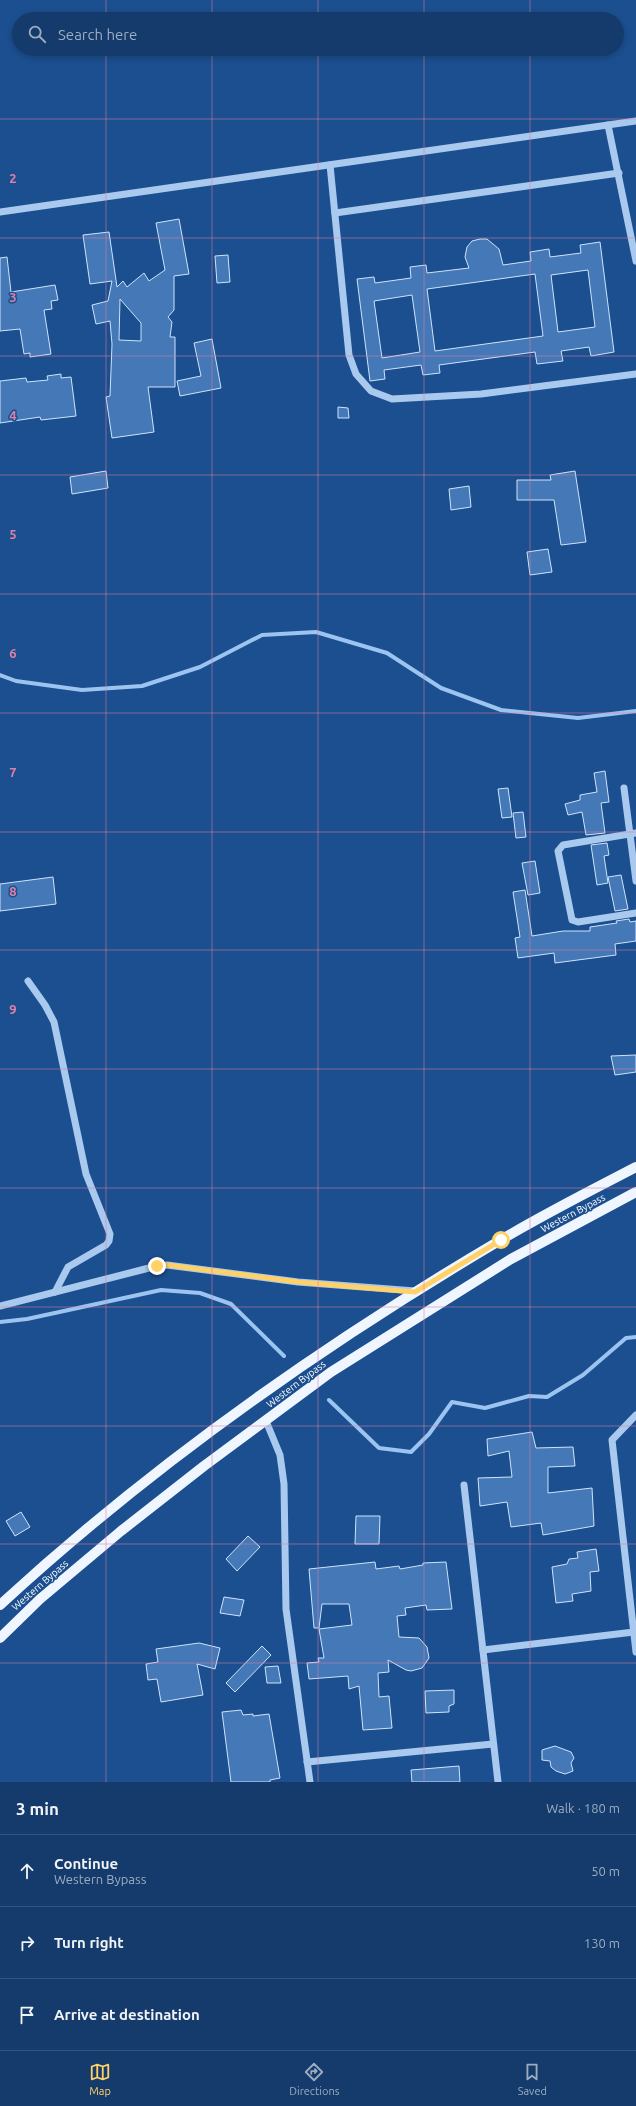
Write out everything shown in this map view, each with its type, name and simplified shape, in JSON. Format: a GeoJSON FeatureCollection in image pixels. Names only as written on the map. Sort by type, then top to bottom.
{"type":"FeatureCollection","features":[{"type":"Feature","properties":{"kind":"main road","name":"Western Bypass"},"geometry":{"type":"LineString","coordinates":[[0,1605],[104,1514],[187,1447],[314,1356],[501,1240],[636,1167]]}},
{"type":"Feature","properties":{"kind":"main road","name":"Western Bypass"},"geometry":{"type":"LineString","coordinates":[[0,1638],[40,1599],[121,1531],[204,1466],[331,1372],[511,1259],[636,1192]]}},
{"type":"Feature","properties":{"kind":"street"},"geometry":{"type":"LineString","coordinates":[[0,212],[636,121]]}},
{"type":"Feature","properties":{"kind":"street"},"geometry":{"type":"LineString","coordinates":[[608,125],[636,261]]}},
{"type":"Feature","properties":{"kind":"street"},"geometry":{"type":"LineString","coordinates":[[330,165],[349,355],[356,374],[371,391],[392,399],[481,394],[636,374]]}},
{"type":"Feature","properties":{"kind":"street"},"geometry":{"type":"LineString","coordinates":[[335,213],[619,173]]}},
{"type":"Feature","properties":{"kind":"street"},"geometry":{"type":"LineString","coordinates":[[624,788],[633,834],[636,881]]}},
{"type":"Feature","properties":{"kind":"street"},"geometry":{"type":"LineString","coordinates":[[633,834],[563,845],[560,848],[558,855],[572,920],[578,922],[636,912]]}},
{"type":"Feature","properties":{"kind":"street"},"geometry":{"type":"LineString","coordinates":[[28,981],[54,1022],[86,1174],[110,1234],[109,1241],[106,1245],[68,1267],[55,1292]]}},
{"type":"Feature","properties":{"kind":"street"},"geometry":{"type":"LineString","coordinates":[[0,1306],[149,1268],[167,1265],[298,1282],[415,1292]]}},
{"type":"Feature","properties":{"kind":"street"},"geometry":{"type":"LineString","coordinates":[[636,1415],[612,1440],[636,1652]]}},
{"type":"Feature","properties":{"kind":"street"},"geometry":{"type":"LineString","coordinates":[[266,1421],[280,1455],[284,1484],[286,1609],[310,1782]]}},
{"type":"Feature","properties":{"kind":"street"},"geometry":{"type":"LineString","coordinates":[[464,1485],[498,1782]]}},
{"type":"Feature","properties":{"kind":"street"},"geometry":{"type":"LineString","coordinates":[[483,1650],[634,1632]]}},
{"type":"Feature","properties":{"kind":"street"},"geometry":{"type":"LineString","coordinates":[[307,1762],[493,1744]]}},
{"type":"Feature","properties":{"kind":"building"},"geometry":{"type":"Polygon","coordinates":[[[179,219],[189,274],[174,276],[174,310],[168,317],[172,322],[170,337],[175,337],[175,387],[148,387],[154,432],[112,438],[106,397],[110,396],[112,344],[110,321],[96,324],[92,305],[108,301],[112,281],[90,284],[83,235],[109,232],[117,287],[123,281],[127,287],[144,273],[149,281],[165,270],[156,223],[179,219]],[[120,299],[119,340],[141,341],[141,323],[120,299]]]}},
{"type":"Feature","properties":{"kind":"building"},"geometry":{"type":"Polygon","coordinates":[[[487,239],[499,249],[503,265],[531,261],[530,252],[549,249],[550,257],[581,253],[580,245],[600,242],[614,352],[591,356],[589,347],[561,351],[563,361],[537,364],[535,352],[439,365],[440,373],[423,375],[421,365],[384,370],[385,379],[370,381],[357,279],[374,277],[375,283],[411,278],[410,267],[426,265],[427,273],[469,268],[465,257],[467,247],[472,241],[487,239]],[[588,270],[551,275],[558,332],[595,327],[588,270]],[[535,274],[427,289],[435,351],[543,336],[535,274]],[[412,295],[374,301],[382,358],[420,352],[412,295]]]}},
{"type":"Feature","properties":{"kind":"building"},"geometry":{"type":"Polygon","coordinates":[[[228,255],[230,282],[217,283],[215,256],[228,255]]]}},
{"type":"Feature","properties":{"kind":"building"},"geometry":{"type":"Polygon","coordinates":[[[7,257],[11,292],[55,285],[58,300],[51,301],[52,309],[44,310],[51,354],[30,357],[30,353],[24,354],[20,329],[0,331],[0,258],[7,257]]]}},
{"type":"Feature","properties":{"kind":"building"},"geometry":{"type":"Polygon","coordinates":[[[212,339],[221,388],[180,396],[177,381],[201,376],[194,343],[212,339]]]}},
{"type":"Feature","properties":{"kind":"building"},"geometry":{"type":"Polygon","coordinates":[[[61,374],[61,378],[71,377],[76,416],[41,420],[40,417],[0,423],[0,381],[26,378],[27,382],[48,380],[47,376],[61,374]]]}},
{"type":"Feature","properties":{"kind":"building"},"geometry":{"type":"Polygon","coordinates":[[[338,407],[348,408],[349,418],[338,418],[338,407]]]}},
{"type":"Feature","properties":{"kind":"building"},"geometry":{"type":"Polygon","coordinates":[[[106,471],[108,488],[72,494],[70,477],[106,471]]]}},
{"type":"Feature","properties":{"kind":"building"},"geometry":{"type":"Polygon","coordinates":[[[575,471],[586,542],[561,545],[554,500],[517,500],[517,480],[551,480],[550,475],[575,471]]]}},
{"type":"Feature","properties":{"kind":"building"},"geometry":{"type":"Polygon","coordinates":[[[469,486],[471,507],[451,510],[449,489],[469,486]]]}},
{"type":"Feature","properties":{"kind":"building"},"geometry":{"type":"Polygon","coordinates":[[[548,549],[552,572],[530,575],[527,552],[548,549]]]}},
{"type":"Feature","properties":{"kind":"building"},"geometry":{"type":"Polygon","coordinates":[[[605,771],[609,802],[601,803],[605,833],[586,835],[582,812],[568,815],[565,804],[580,800],[580,795],[597,792],[594,773],[605,771]]]}},
{"type":"Feature","properties":{"kind":"building"},"geometry":{"type":"Polygon","coordinates":[[[508,788],[512,817],[502,818],[498,789],[508,788]]]}},
{"type":"Feature","properties":{"kind":"building"},"geometry":{"type":"Polygon","coordinates":[[[523,812],[526,837],[516,838],[513,813],[523,812]]]}},
{"type":"Feature","properties":{"kind":"building"},"geometry":{"type":"Polygon","coordinates":[[[607,843],[609,855],[604,856],[608,883],[597,885],[591,845],[607,843]]]}},
{"type":"Feature","properties":{"kind":"building"},"geometry":{"type":"Polygon","coordinates":[[[535,861],[540,893],[528,895],[522,863],[535,861]]]}},
{"type":"Feature","properties":{"kind":"building"},"geometry":{"type":"Polygon","coordinates":[[[621,875],[628,909],[615,911],[608,877],[621,875]]]}},
{"type":"Feature","properties":{"kind":"building"},"geometry":{"type":"Polygon","coordinates":[[[53,877],[56,904],[0,911],[0,884],[53,877]]]}},
{"type":"Feature","properties":{"kind":"building"},"geometry":{"type":"Polygon","coordinates":[[[525,890],[532,936],[563,931],[590,931],[590,927],[617,923],[616,921],[629,919],[630,922],[636,921],[636,941],[615,944],[616,955],[555,963],[554,953],[518,958],[515,938],[520,937],[513,892],[525,890]]]}},
{"type":"Feature","properties":{"kind":"building"},"geometry":{"type":"Polygon","coordinates":[[[636,1055],[636,1072],[615,1075],[611,1056],[636,1055]]]}},
{"type":"Feature","properties":{"kind":"building"},"geometry":{"type":"Polygon","coordinates":[[[532,1432],[536,1448],[573,1447],[575,1466],[548,1467],[548,1493],[592,1488],[594,1526],[543,1535],[541,1523],[511,1527],[507,1502],[480,1506],[478,1478],[512,1477],[509,1451],[488,1456],[487,1439],[532,1432]]]}},
{"type":"Feature","properties":{"kind":"building"},"geometry":{"type":"Polygon","coordinates":[[[21,1512],[30,1527],[15,1536],[6,1521],[21,1512]]]}},
{"type":"Feature","properties":{"kind":"building"},"geometry":{"type":"Polygon","coordinates":[[[356,1516],[380,1516],[379,1544],[355,1544],[356,1516]]]}},
{"type":"Feature","properties":{"kind":"building"},"geometry":{"type":"Polygon","coordinates":[[[248,1536],[260,1547],[237,1571],[226,1559],[248,1536]]]}},
{"type":"Feature","properties":{"kind":"building"},"geometry":{"type":"Polygon","coordinates":[[[596,1549],[599,1571],[590,1572],[591,1591],[572,1594],[573,1601],[556,1603],[552,1567],[567,1564],[569,1559],[578,1558],[577,1552],[596,1549]]]}},
{"type":"Feature","properties":{"kind":"building"},"geometry":{"type":"Polygon","coordinates":[[[375,1562],[376,1569],[399,1566],[400,1569],[423,1565],[423,1563],[446,1562],[452,1609],[427,1610],[426,1605],[405,1608],[406,1615],[397,1616],[399,1637],[419,1638],[427,1647],[429,1658],[422,1668],[411,1671],[406,1670],[388,1660],[389,1672],[378,1673],[379,1697],[389,1696],[392,1728],[363,1730],[359,1686],[349,1689],[348,1676],[309,1679],[307,1663],[319,1662],[318,1658],[324,1658],[319,1629],[352,1625],[349,1604],[322,1604],[319,1628],[314,1628],[309,1569],[375,1562]]]}},
{"type":"Feature","properties":{"kind":"building"},"geometry":{"type":"Polygon","coordinates":[[[224,1597],[244,1600],[240,1616],[220,1613],[224,1597]]]}},
{"type":"Feature","properties":{"kind":"building"},"geometry":{"type":"Polygon","coordinates":[[[199,1643],[220,1648],[215,1669],[197,1664],[203,1695],[161,1702],[157,1679],[148,1680],[146,1664],[158,1662],[156,1649],[199,1643]]]}},
{"type":"Feature","properties":{"kind":"building"},"geometry":{"type":"Polygon","coordinates":[[[262,1646],[271,1655],[235,1692],[226,1683],[262,1646]]]}},
{"type":"Feature","properties":{"kind":"building"},"geometry":{"type":"Polygon","coordinates":[[[278,1666],[281,1683],[267,1683],[265,1667],[278,1666]]]}},
{"type":"Feature","properties":{"kind":"building"},"geometry":{"type":"Polygon","coordinates":[[[454,1690],[454,1704],[449,1706],[449,1712],[426,1713],[425,1691],[454,1690]]]}},
{"type":"Feature","properties":{"kind":"building"},"geometry":{"type":"Polygon","coordinates":[[[241,1710],[243,1715],[253,1714],[253,1716],[269,1714],[280,1778],[270,1780],[270,1782],[231,1782],[222,1712],[241,1710]]]}},
{"type":"Feature","properties":{"kind":"building"},"geometry":{"type":"Polygon","coordinates":[[[555,1746],[571,1752],[574,1758],[571,1763],[573,1771],[565,1774],[556,1771],[551,1767],[550,1761],[542,1760],[542,1750],[555,1746]]]}},
{"type":"Feature","properties":{"kind":"building"},"geometry":{"type":"Polygon","coordinates":[[[459,1766],[460,1782],[412,1782],[411,1770],[459,1766]]]}},
{"type":"Feature","properties":{"kind":"waterway"},"geometry":{"type":"LineString","coordinates":[[0,675],[16,681],[82,690],[142,686],[200,667],[262,635],[316,632],[387,653],[441,688],[501,710],[578,718],[636,711]]}},
{"type":"Feature","properties":{"kind":"waterway"},"geometry":{"type":"LineString","coordinates":[[0,1322],[27,1319],[161,1290],[200,1293],[231,1304],[284,1356]]}},
{"type":"Feature","properties":{"kind":"waterway"},"geometry":{"type":"LineString","coordinates":[[329,1400],[379,1448],[411,1452],[429,1434],[452,1402],[485,1408],[529,1396],[547,1397],[583,1375],[626,1338],[636,1337]]}},
{"type":"Feature","properties":{"kind":"route"},"geometry":{"type":"LineString","coordinates":[[157,1266],[167,1265],[298,1282],[415,1292],[501,1240]]}}]}
